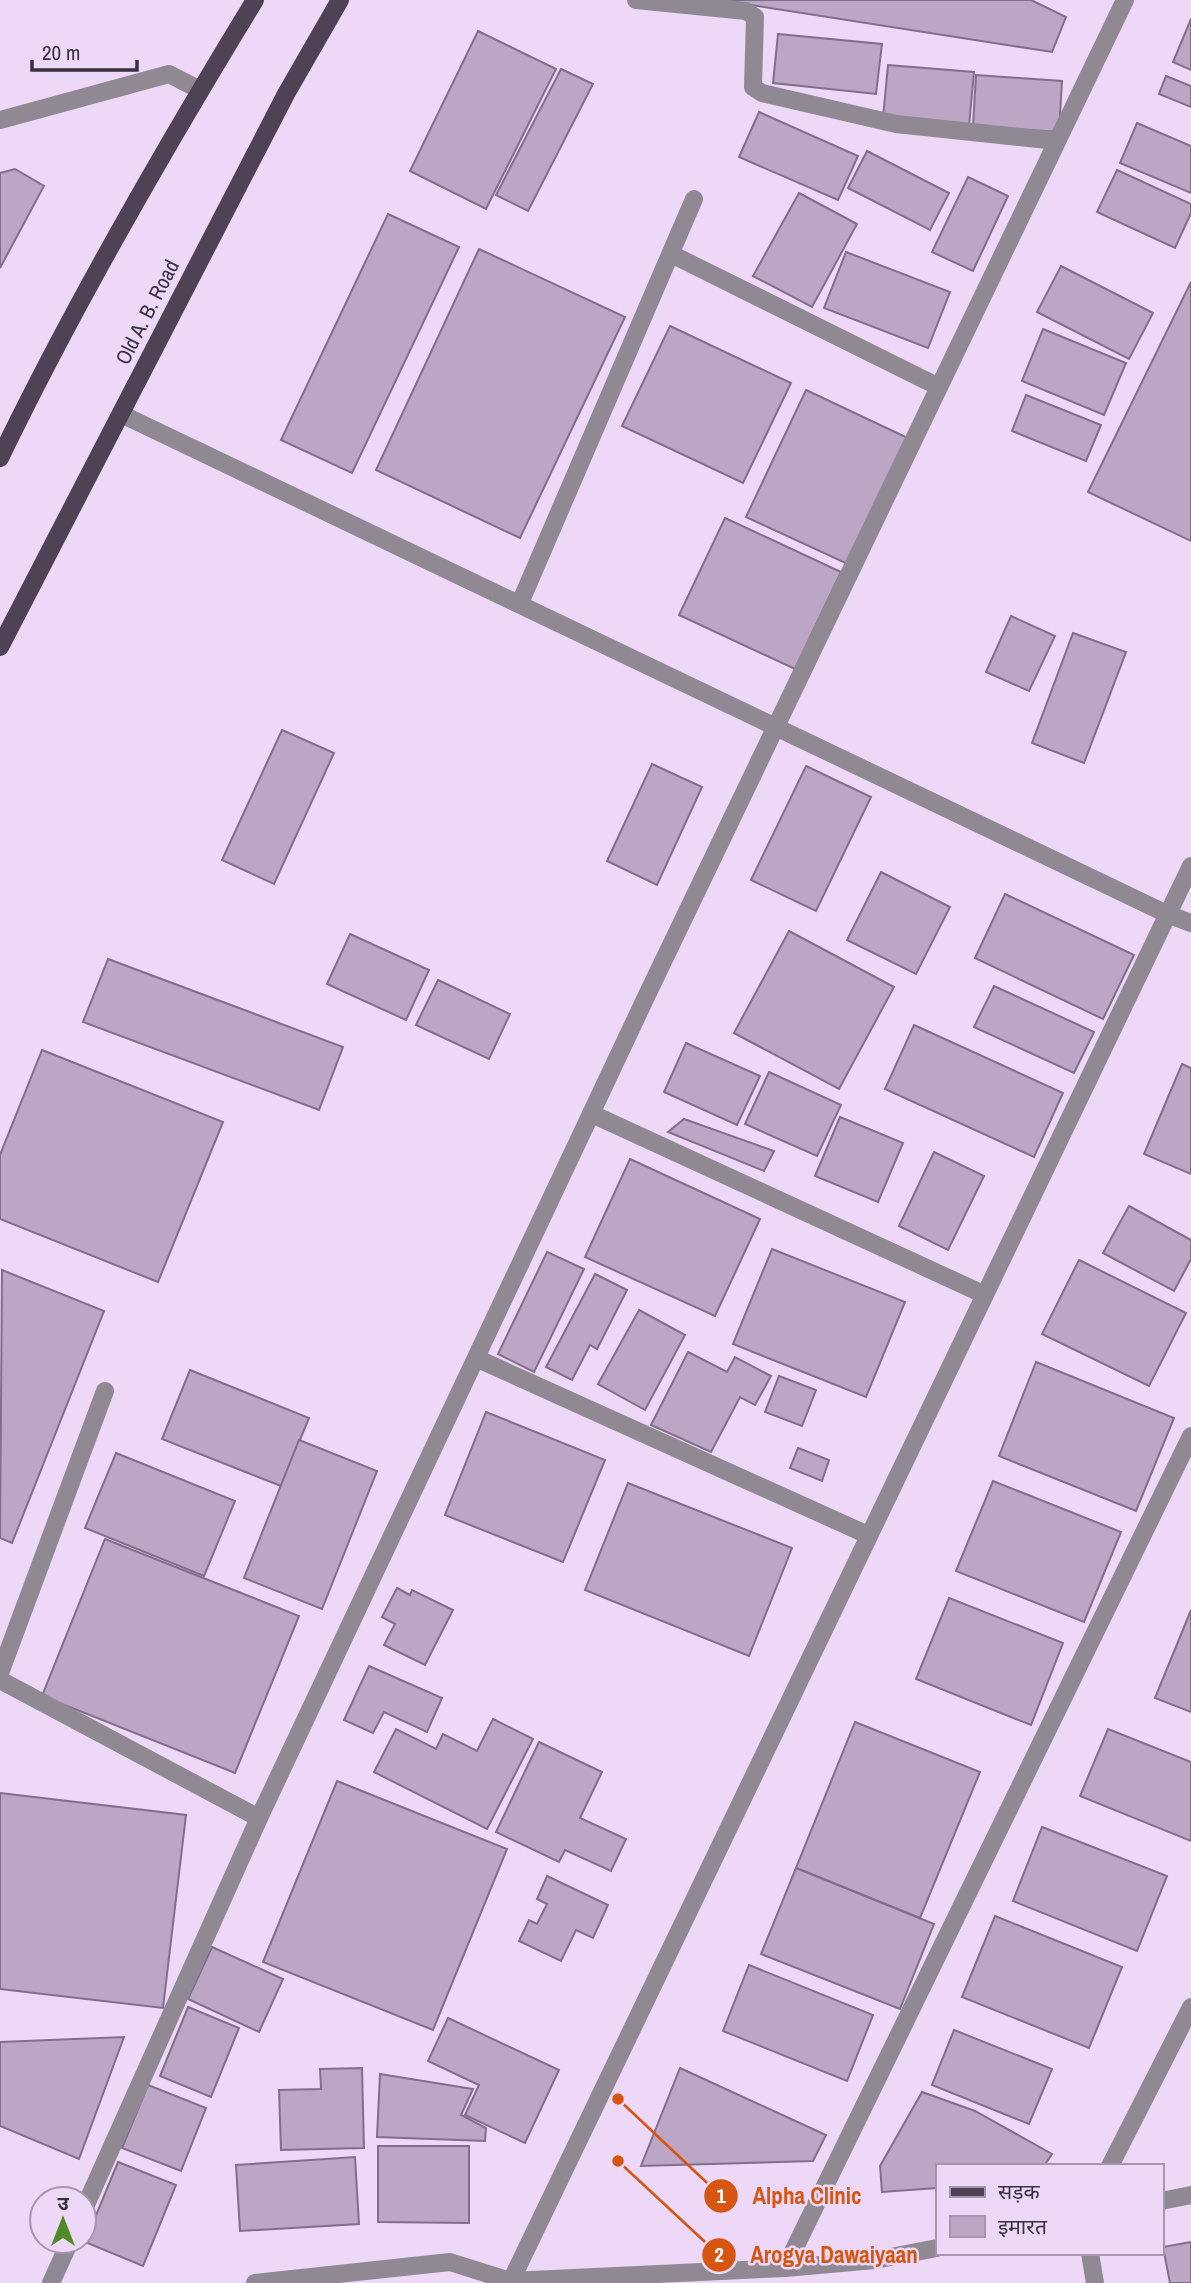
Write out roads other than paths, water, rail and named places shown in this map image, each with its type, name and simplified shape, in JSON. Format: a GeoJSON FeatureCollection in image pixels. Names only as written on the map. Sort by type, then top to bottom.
{"type":"FeatureCollection","features":[{"type":"Feature","properties":{"kind":"main road"},"geometry":{"type":"LineString","coordinates":[[0,458],[37,382],[200,90],[255,0]]}},
{"type":"Feature","properties":{"kind":"main road","name":"Old A. B. Road"},"geometry":{"type":"LineString","coordinates":[[0,648],[286,94],[340,0]]}},
{"type":"Feature","properties":{"kind":"street"},"geometry":{"type":"LineString","coordinates":[[636,0],[746,11],[755,17],[751,76],[753,87],[762,93],[897,124],[1057,141]]}},
{"type":"Feature","properties":{"kind":"street"},"geometry":{"type":"LineString","coordinates":[[95,2185],[259,1818],[775,725],[1125,0]]}},
{"type":"Feature","properties":{"kind":"street"},"geometry":{"type":"LineString","coordinates":[[0,120],[169,74],[200,90]]}},
{"type":"Feature","properties":{"kind":"street"},"geometry":{"type":"LineString","coordinates":[[520,603],[694,199]]}},
{"type":"Feature","properties":{"kind":"street"},"geometry":{"type":"LineString","coordinates":[[671,254],[939,387]]}},
{"type":"Feature","properties":{"kind":"street"},"geometry":{"type":"LineString","coordinates":[[121,414],[1167,914],[1191,923]]}},
{"type":"Feature","properties":{"kind":"street"},"geometry":{"type":"LineString","coordinates":[[509,2282],[1191,866]]}},
{"type":"Feature","properties":{"kind":"street"},"geometry":{"type":"LineString","coordinates":[[592,1114],[984,1294]]}},
{"type":"Feature","properties":{"kind":"street"},"geometry":{"type":"LineString","coordinates":[[478,1359],[868,1535]]}},
{"type":"Feature","properties":{"kind":"street"},"geometry":{"type":"LineString","coordinates":[[0,1673],[105,1391]]}},
{"type":"Feature","properties":{"kind":"street"},"geometry":{"type":"LineString","coordinates":[[785,2268],[1191,1436]]}},
{"type":"Feature","properties":{"kind":"street"},"geometry":{"type":"LineString","coordinates":[[0,1680],[259,1818]]}},
{"type":"Feature","properties":{"kind":"street"},"geometry":{"type":"LineString","coordinates":[[1111,2164],[1191,2007]]}},
{"type":"Feature","properties":{"kind":"street"},"geometry":{"type":"LineString","coordinates":[[1163,2201],[1191,2195]]}},
{"type":"Feature","properties":{"kind":"street"},"geometry":{"type":"LineString","coordinates":[[256,2283],[450,2262],[509,2282],[785,2268],[875,2260],[936,2248]]}},
{"type":"Feature","properties":{"kind":"street"},"geometry":{"type":"LineString","coordinates":[[51,2283],[64,2255]]}},
{"type":"Feature","properties":{"kind":"street"},"geometry":{"type":"LineString","coordinates":[[1090,2255],[1095,2283]]}},
{"type":"Feature","properties":{"kind":"place","name":"Alpha Clinic"},"geometry":{"type":"Point","coordinates":[618,2099]}},
{"type":"Feature","properties":{"kind":"place","name":"Arogya Dawaiyaan"},"geometry":{"type":"Point","coordinates":[618,2161]}}]}
